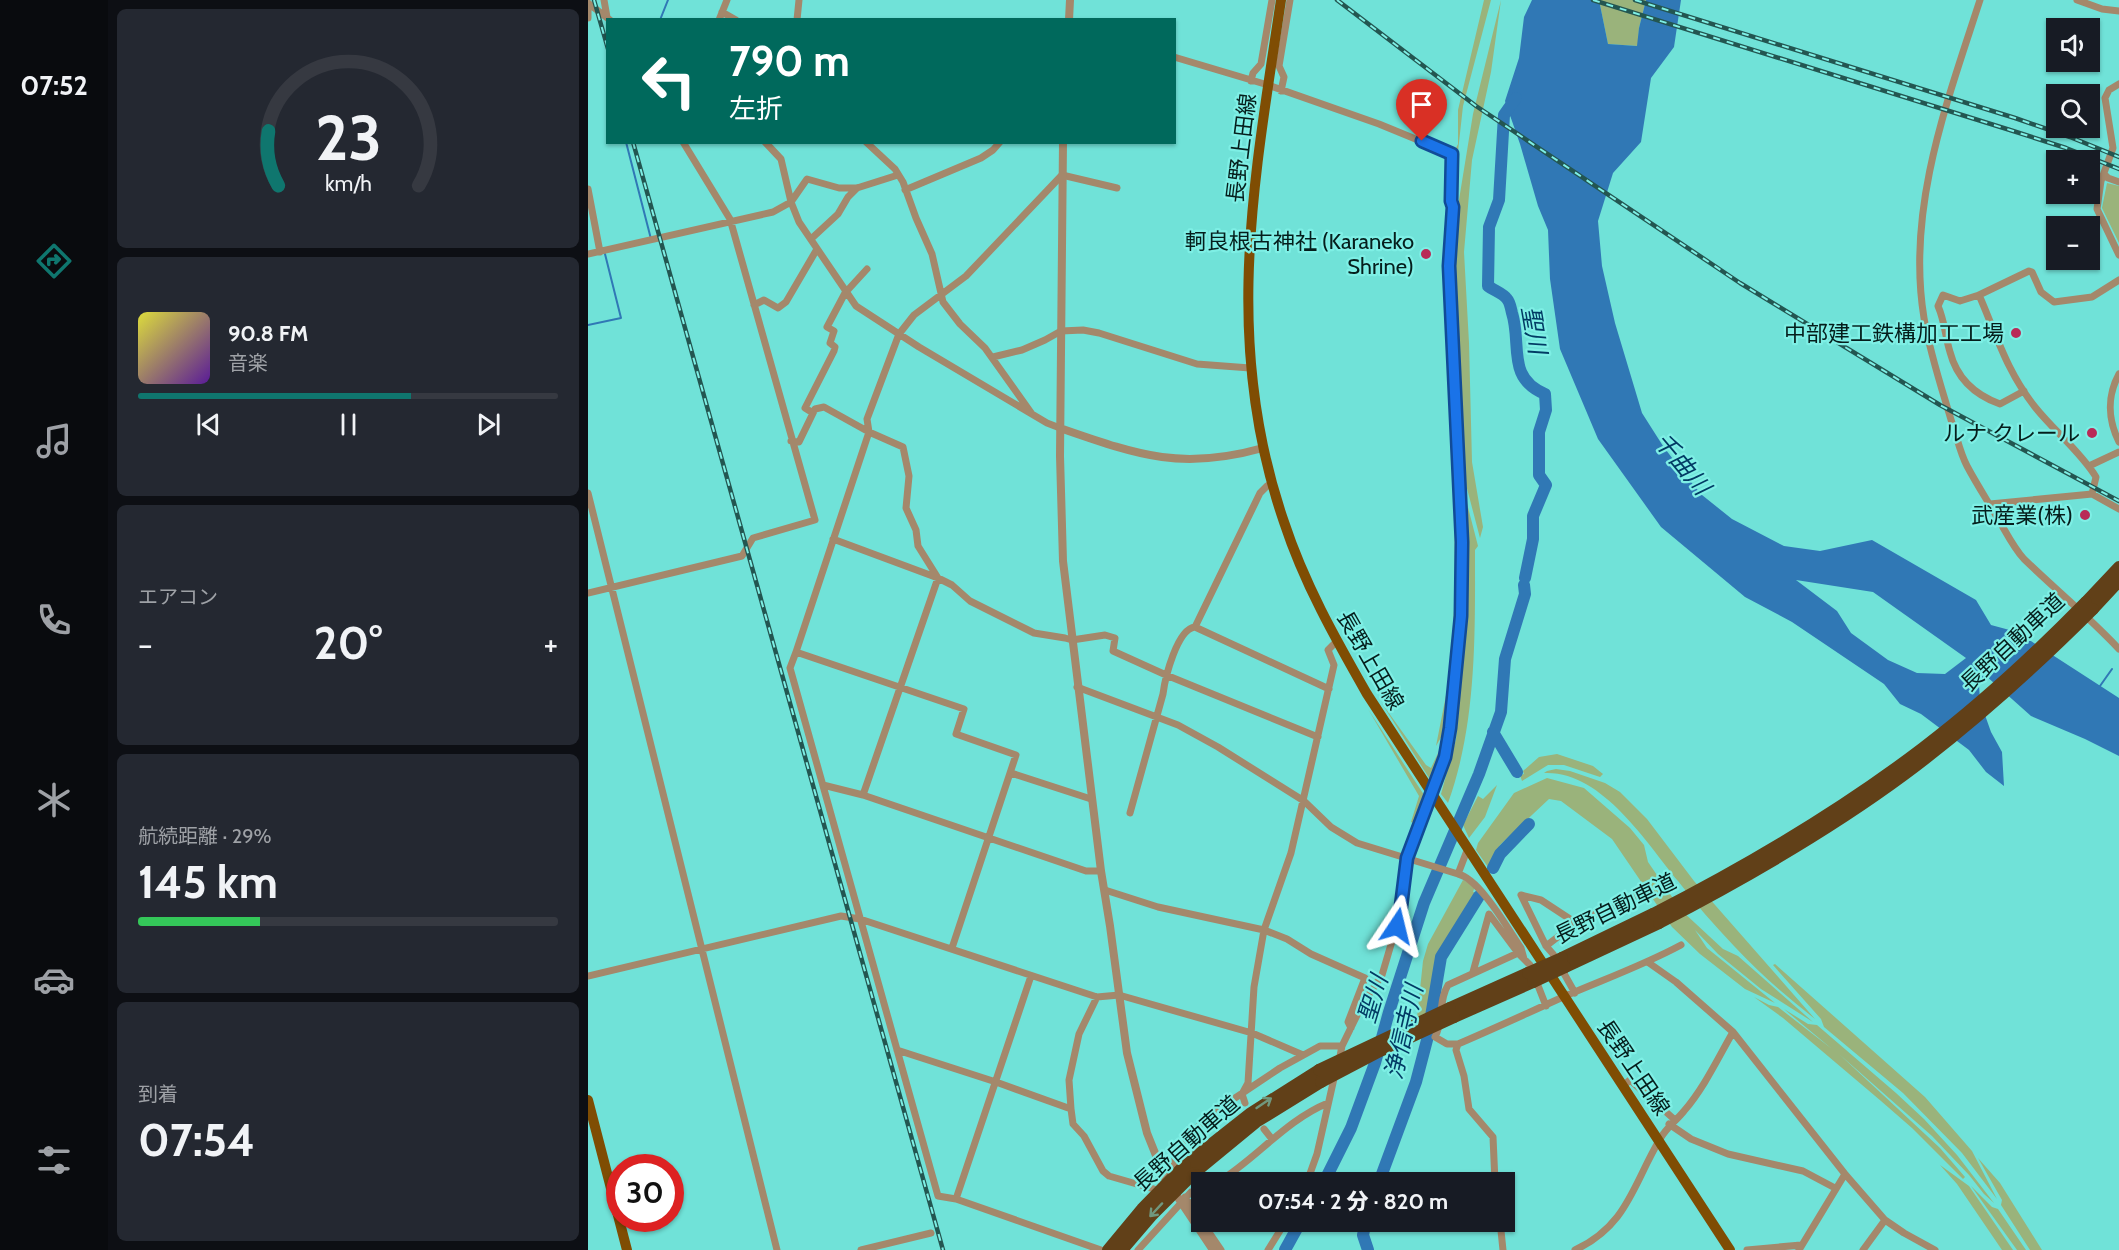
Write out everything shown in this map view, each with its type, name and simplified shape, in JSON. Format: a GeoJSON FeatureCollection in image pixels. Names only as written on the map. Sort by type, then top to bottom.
{"type":"FeatureCollection","features":[{"type":"Feature","properties":{"kind":"highway","name":"長野自動車道"},"geometry":{"type":"LineString","coordinates":[[1104,1250],[1142,1209],[1251,1113],[1320,1076],[1356,1051],[1452,1013],[1531,978],[1744,877],[1835,822],[1930,755],[2014,685],[2092,608],[2117,572]]}},
{"type":"Feature","properties":{"kind":"highway"},"geometry":{"type":"LineString","coordinates":[[2092,608],[2119,590]]}},
{"type":"Feature","properties":{"kind":"highway","name":"長野自動車道"},"geometry":{"type":"LineString","coordinates":[[1656,919],[1837,808],[1893,770],[1980,702],[2034,653],[2092,608]]}},
{"type":"Feature","properties":{"kind":"highway","name":"長野自動車道"},"geometry":{"type":"LineString","coordinates":[[1122,1250],[1189,1169]]}},
{"type":"Feature","properties":{"kind":"main road","name":"長野上田線"},"geometry":{"type":"LineString","coordinates":[[1281,0],[1250,230],[1247,303],[1250,368],[1263,448],[1284,522],[1305,577],[1337,641],[1377,710],[1434,798],[1570,995],[1623,1086],[1730,1250]]}},
{"type":"Feature","properties":{"kind":"main road"},"geometry":{"type":"LineString","coordinates":[[588,1100],[627,1250]]}},
{"type":"Feature","properties":{"kind":"street"},"geometry":{"type":"LineString","coordinates":[[604,0],[609,18]]}},
{"type":"Feature","properties":{"kind":"street"},"geometry":{"type":"LineString","coordinates":[[721,16],[727,0]]}},
{"type":"Feature","properties":{"kind":"street"},"geometry":{"type":"LineString","coordinates":[[797,18],[799,0]]}},
{"type":"Feature","properties":{"kind":"street"},"geometry":{"type":"LineString","coordinates":[[1069,18],[1070,0]]}},
{"type":"Feature","properties":{"kind":"street"},"geometry":{"type":"LineString","coordinates":[[1251,81],[1253,73],[1261,64],[1272,0]]}},
{"type":"Feature","properties":{"kind":"street"},"geometry":{"type":"LineString","coordinates":[[1281,91],[1284,77],[1279,66],[1290,0]]}},
{"type":"Feature","properties":{"kind":"street"},"geometry":{"type":"LineString","coordinates":[[1980,0],[1934,148],[1921,223],[1923,316],[1941,388],[1966,465],[2024,559],[2094,622],[2119,649]]}},
{"type":"Feature","properties":{"kind":"street"},"geometry":{"type":"LineString","coordinates":[[2077,0],[2103,9],[2119,11]]}},
{"type":"Feature","properties":{"kind":"street"},"geometry":{"type":"LineString","coordinates":[[588,3],[609,18]]}},
{"type":"Feature","properties":{"kind":"street"},"geometry":{"type":"LineString","coordinates":[[588,3],[588,18]]}},
{"type":"Feature","properties":{"kind":"street"},"geometry":{"type":"LineString","coordinates":[[1176,58],[1379,124],[1452,154],[1451,201],[1453,207],[1449,274],[1462,542],[1461,616],[1450,728],[1434,798],[1424,816],[1410,859],[1400,914],[1385,966],[1342,1046],[1317,1154],[1311,1172]]}},
{"type":"Feature","properties":{"kind":"street"},"geometry":{"type":"LineString","coordinates":[[2119,84],[2109,90],[2104,98],[2113,148],[2101,181],[2097,209],[2119,255]]}},
{"type":"Feature","properties":{"kind":"street"},"geometry":{"type":"LineString","coordinates":[[588,593],[742,556],[753,538],[814,520],[731,223],[684,144]]}},
{"type":"Feature","properties":{"kind":"street"},"geometry":{"type":"LineString","coordinates":[[767,144],[781,159],[791,202],[799,222],[845,293],[864,312],[898,334],[1033,416],[1060,428],[1134,453],[1174,459],[1212,459],[1263,448]]}},
{"type":"Feature","properties":{"kind":"street"},"geometry":{"type":"LineString","coordinates":[[868,144],[895,169],[898,175],[932,254],[944,302],[949,311],[993,357],[1033,416]]}},
{"type":"Feature","properties":{"kind":"street"},"geometry":{"type":"LineString","coordinates":[[905,190],[981,158],[998,144]]}},
{"type":"Feature","properties":{"kind":"street"},"geometry":{"type":"LineString","coordinates":[[1063,144],[1060,428],[1063,550],[1091,799],[1127,1053],[1147,1133],[1165,1178],[1183,1199],[1211,1246],[1221,1250]]}},
{"type":"Feature","properties":{"kind":"street"},"geometry":{"type":"LineString","coordinates":[[2104,174],[2119,182]]}},
{"type":"Feature","properties":{"kind":"street"},"geometry":{"type":"LineString","coordinates":[[588,254],[773,212],[791,202],[807,179],[839,188],[857,188],[898,175]]}},
{"type":"Feature","properties":{"kind":"street"},"geometry":{"type":"LineString","coordinates":[[1062,175],[1117,188]]}},
{"type":"Feature","properties":{"kind":"street"},"geometry":{"type":"LineString","coordinates":[[1062,175],[966,276],[914,315],[898,334],[867,419],[869,432],[790,668],[938,1196],[956,1199],[1104,1250],[1174,1168],[1176,1149],[1211,1114],[1320,1046],[1342,1046]]}},
{"type":"Feature","properties":{"kind":"street"},"geometry":{"type":"LineString","coordinates":[[811,239],[838,214],[848,197],[857,188]]}},
{"type":"Feature","properties":{"kind":"street"},"geometry":{"type":"LineString","coordinates":[[588,189],[600,252]]}},
{"type":"Feature","properties":{"kind":"street"},"geometry":{"type":"LineString","coordinates":[[754,305],[764,300],[778,308],[786,302],[817,249]]}},
{"type":"Feature","properties":{"kind":"street"},"geometry":{"type":"LineString","coordinates":[[813,413],[805,408],[834,351],[830,343],[834,331],[827,327],[845,293],[867,268]]}},
{"type":"Feature","properties":{"kind":"street"},"geometry":{"type":"LineString","coordinates":[[2024,391],[2000,404],[1986,399],[1960,378],[1950,352],[1944,321],[1938,306],[1943,295],[1960,301],[1979,295],[2029,271],[2032,272],[2041,292],[2054,302],[2092,297],[2119,280]]}},
{"type":"Feature","properties":{"kind":"street"},"geometry":{"type":"LineString","coordinates":[[1979,295],[2002,354],[2024,391],[2096,477],[2092,494]]}},
{"type":"Feature","properties":{"kind":"street"},"geometry":{"type":"LineString","coordinates":[[993,357],[1022,350],[1061,331],[1083,330],[1197,364],[1250,368]]}},
{"type":"Feature","properties":{"kind":"street"},"geometry":{"type":"LineString","coordinates":[[2119,374],[2110,405],[2111,419],[2119,442]]}},
{"type":"Feature","properties":{"kind":"street"},"geometry":{"type":"LineString","coordinates":[[791,441],[799,442],[815,409],[824,407],[869,432],[903,447],[909,476],[906,508],[916,530],[918,546],[938,578]]}},
{"type":"Feature","properties":{"kind":"street"},"geometry":{"type":"LineString","coordinates":[[2088,466],[2119,452]]}},
{"type":"Feature","properties":{"kind":"street"},"geometry":{"type":"LineString","coordinates":[[1195,627],[1260,494],[1272,483]]}},
{"type":"Feature","properties":{"kind":"street"},"geometry":{"type":"LineString","coordinates":[[588,493],[777,1250]]}},
{"type":"Feature","properties":{"kind":"street"},"geometry":{"type":"LineString","coordinates":[[1990,504],[2092,494],[2119,509]]}},
{"type":"Feature","properties":{"kind":"street"},"geometry":{"type":"LineString","coordinates":[[833,539],[938,578],[952,585],[970,601],[1034,633],[1072,640],[1105,635],[1115,638],[1113,651],[1318,737]]}},
{"type":"Feature","properties":{"kind":"street"},"geometry":{"type":"LineString","coordinates":[[863,795],[938,578]]}},
{"type":"Feature","properties":{"kind":"street"},"geometry":{"type":"LineString","coordinates":[[1130,813],[1157,717],[1166,675],[1190,627],[1195,627],[1329,689]]}},
{"type":"Feature","properties":{"kind":"street"},"geometry":{"type":"LineString","coordinates":[[1245,1103],[1242,1094],[1248,1083],[1254,987],[1264,930],[1291,854],[1334,665],[1328,650],[1337,641]]}},
{"type":"Feature","properties":{"kind":"street"},"geometry":{"type":"LineString","coordinates":[[796,652],[964,709],[956,734],[1016,755],[952,948]]}},
{"type":"Feature","properties":{"kind":"street"},"geometry":{"type":"LineString","coordinates":[[1077,687],[1179,724],[1304,801],[1341,834],[1357,843],[1466,876],[1477,885],[1521,948],[1524,959]]}},
{"type":"Feature","properties":{"kind":"street"},"geometry":{"type":"LineString","coordinates":[[1011,773],[1091,799]]}},
{"type":"Feature","properties":{"kind":"street"},"geometry":{"type":"LineString","coordinates":[[823,785],[863,795],[1086,871],[1101,871]]}},
{"type":"Feature","properties":{"kind":"street"},"geometry":{"type":"LineString","coordinates":[[1455,873],[1467,846]]}},
{"type":"Feature","properties":{"kind":"street"},"geometry":{"type":"LineString","coordinates":[[1105,890],[1158,907],[1264,930],[1365,978],[1348,1022],[1351,1028]]}},
{"type":"Feature","properties":{"kind":"street"},"geometry":{"type":"LineString","coordinates":[[1546,946],[1576,923],[1644,892]]}},
{"type":"Feature","properties":{"kind":"street"},"geometry":{"type":"LineString","coordinates":[[1570,995],[1553,954],[1546,946],[1521,894],[1541,900],[1576,923]]}},
{"type":"Feature","properties":{"kind":"street"},"geometry":{"type":"LineString","coordinates":[[1473,972],[1489,914],[1518,953],[1530,965],[1546,1006]]}},
{"type":"Feature","properties":{"kind":"street"},"geometry":{"type":"LineString","coordinates":[[588,976],[841,916],[860,919],[952,948],[1097,997],[1119,994],[1252,1033],[1303,1055]]}},
{"type":"Feature","properties":{"kind":"street"},"geometry":{"type":"LineString","coordinates":[[1518,953],[1448,985],[1440,1014],[1441,1026],[1435,1037],[1447,1044],[1458,1044],[1649,963],[1681,945]]}},
{"type":"Feature","properties":{"kind":"street"},"geometry":{"type":"LineString","coordinates":[[1649,963],[1676,982],[1733,1032],[1845,1174],[1885,1220],[1935,1250]]}},
{"type":"Feature","properties":{"kind":"street"},"geometry":{"type":"LineString","coordinates":[[956,1199],[1031,976]]}},
{"type":"Feature","properties":{"kind":"street"},"geometry":{"type":"LineString","coordinates":[[1097,997],[1079,1034],[1069,1080],[1073,1124],[1084,1136],[1103,1171],[1109,1176],[1154,1189]]}},
{"type":"Feature","properties":{"kind":"street"},"geometry":{"type":"LineString","coordinates":[[1575,1250],[1602,1233],[1623,1212],[1659,1139],[1672,1122],[1684,1112],[1733,1032]]}},
{"type":"Feature","properties":{"kind":"street"},"geometry":{"type":"LineString","coordinates":[[1458,1044],[1456,1050],[1464,1076],[1469,1109],[1493,1137],[1495,1172]]}},
{"type":"Feature","properties":{"kind":"street"},"geometry":{"type":"LineString","coordinates":[[897,1050],[1071,1109]]}},
{"type":"Feature","properties":{"kind":"street"},"geometry":{"type":"LineString","coordinates":[[1623,1086],[1630,1080],[1690,1139],[1728,1154],[1803,1170],[1835,1188]]}},
{"type":"Feature","properties":{"kind":"street"},"geometry":{"type":"LineString","coordinates":[[1231,1172],[1317,1107],[1328,1103]]}},
{"type":"Feature","properties":{"kind":"street"},"geometry":{"type":"LineString","coordinates":[[1264,1129],[1272,1139]]}},
{"type":"Feature","properties":{"kind":"street"},"geometry":{"type":"LineString","coordinates":[[1747,1250],[1800,1248],[1845,1174]]}},
{"type":"Feature","properties":{"kind":"street"},"geometry":{"type":"LineString","coordinates":[[1138,1250],[1191,1192]]}},
{"type":"Feature","properties":{"kind":"street"},"geometry":{"type":"LineString","coordinates":[[1863,1250],[1885,1220]]}},
{"type":"Feature","properties":{"kind":"street"},"geometry":{"type":"LineString","coordinates":[[1268,1250],[1279,1232]]}},
{"type":"Feature","properties":{"kind":"street"},"geometry":{"type":"LineString","coordinates":[[1501,1232],[1503,1250]]}},
{"type":"Feature","properties":{"kind":"street"},"geometry":{"type":"LineString","coordinates":[[861,1250],[931,1233]]}},
{"type":"Feature","properties":{"kind":"green space"},"geometry":{"type":"Polygon","coordinates":[[[1484,0],[1491,0],[1463,106],[1453,197],[1454,152],[1458,144],[1458,110],[1484,0]]]}},
{"type":"Feature","properties":{"kind":"green space"},"geometry":{"type":"Polygon","coordinates":[[[1501,0],[1491,72],[1472,160],[1464,252],[1472,462],[1483,527],[1480,538],[1464,477],[1455,254],[1458,206],[1473,114],[1501,0]]]}},
{"type":"Feature","properties":{"kind":"green space"},"geometry":{"type":"Polygon","coordinates":[[[1599,0],[1646,0],[1639,28],[1638,46],[1608,44],[1599,0]]]}},
{"type":"Feature","properties":{"kind":"green space"},"geometry":{"type":"Polygon","coordinates":[[[2107,183],[2119,186],[2119,243],[2102,208],[2107,183]]]}},
{"type":"Feature","properties":{"kind":"green space"},"geometry":{"type":"Polygon","coordinates":[[[1454,452],[1460,538],[1455,668],[1447,727],[1436,746],[1449,680],[1455,597],[1454,452]]]}},
{"type":"Feature","properties":{"kind":"green space"},"geometry":{"type":"Polygon","coordinates":[[[1463,488],[1478,546],[1475,550],[1474,646],[1464,742],[1448,803],[1441,794],[1456,739],[1465,642],[1469,543],[1463,488]]]}},
{"type":"Feature","properties":{"kind":"green space"},"geometry":{"type":"Polygon","coordinates":[[[1381,702],[1426,765],[1431,768],[1446,736],[1435,779],[1431,781],[1381,702]]]}},
{"type":"Feature","properties":{"kind":"green space"},"geometry":{"type":"Polygon","coordinates":[[[1368,709],[1426,798],[1418,825],[1411,822],[1419,796],[1368,709]]]}},
{"type":"Feature","properties":{"kind":"green space"},"geometry":{"type":"Polygon","coordinates":[[[1557,754],[1593,766],[1603,774],[1600,777],[1564,765],[1548,765],[1522,781],[1520,775],[1524,774],[1523,771],[1539,757],[1557,754]]]}},
{"type":"Feature","properties":{"kind":"green space"},"geometry":{"type":"Polygon","coordinates":[[[1556,769],[1570,771],[1605,783],[1620,792],[1647,819],[1694,881],[1815,1019],[1763,975],[1727,938],[1620,811],[1584,783],[1565,775],[1544,773],[1556,769]]]}},
{"type":"Feature","properties":{"kind":"green space"},"geometry":{"type":"Polygon","coordinates":[[[1547,778],[1584,788],[1630,828],[1644,845],[1648,862],[1681,910],[1723,949],[1738,956],[1813,1022],[1761,989],[1718,954],[1695,930],[1707,948],[1775,1003],[1745,989],[1700,954],[1672,927],[1612,839],[1561,801],[1549,799],[1500,845],[1488,867],[1476,850],[1478,843],[1514,793],[1547,778]]]}},
{"type":"Feature","properties":{"kind":"green space"},"geometry":{"type":"Polygon","coordinates":[[[1497,785],[1485,817],[1469,838],[1463,825],[1478,796],[1483,799],[1497,785]]]}},
{"type":"Feature","properties":{"kind":"green space"},"geometry":{"type":"Polygon","coordinates":[[[1463,880],[1475,886],[1473,892],[1477,893],[1435,961],[1429,1013],[1417,1018],[1423,961],[1428,944],[1463,880]]]}},
{"type":"Feature","properties":{"kind":"green space"},"geometry":{"type":"Polygon","coordinates":[[[1775,964],[1925,1097],[1972,1151],[1997,1199],[1962,1153],[1903,1093],[1824,1027],[1821,1019],[1773,965],[1775,964]]]}},
{"type":"Feature","properties":{"kind":"green space"},"geometry":{"type":"Polygon","coordinates":[[[1754,997],[1778,1007],[1832,1049],[1784,1009],[1808,1024],[1817,1025],[1924,1119],[1957,1155],[1994,1203],[1932,1136],[1839,1054],[1940,1148],[1965,1177],[1963,1179],[1912,1128],[1881,1101],[1783,1018],[1754,997]]]}},
{"type":"Feature","properties":{"kind":"green space"},"geometry":{"type":"Polygon","coordinates":[[[1978,1158],[2000,1183],[2042,1250],[2030,1250],[2001,1205],[2002,1200],[1978,1158]]]}},
{"type":"Feature","properties":{"kind":"green space"},"geometry":{"type":"Polygon","coordinates":[[[1940,1165],[1969,1186],[2013,1250],[2002,1250],[1957,1184],[1940,1165]]]}},
{"type":"Feature","properties":{"kind":"green space"},"geometry":{"type":"Polygon","coordinates":[[[1971,1186],[1992,1207],[1998,1209],[2026,1250],[2017,1250],[1971,1186]]]}},
{"type":"Feature","properties":{"kind":"water"},"geometry":{"type":"Polygon","coordinates":[[[1532,0],[1599,0],[1608,44],[1637,46],[1646,0],[1681,0],[1674,47],[1651,78],[1641,142],[1613,173],[1598,221],[1602,266],[1615,323],[1642,413],[1685,475],[1702,495],[1732,519],[1784,546],[1820,551],[1872,540],[1976,600],[1991,625],[2017,632],[2119,698],[2119,756],[2031,716],[1985,675],[1979,685],[1980,701],[1991,732],[2002,752],[2004,786],[1986,772],[1969,750],[1921,714],[1900,704],[1884,684],[1792,622],[1745,597],[1661,527],[1598,439],[1560,349],[1550,279],[1548,230],[1538,206],[1505,101],[1519,58],[1524,17],[1532,0]],[[1796,580],[1837,611],[1851,633],[1888,660],[1917,673],[1945,674],[1966,658],[1873,592],[1796,580]]]}},
{"type":"Feature","properties":{"kind":"waterway"},"geometry":{"type":"LineString","coordinates":[[661,18],[668,0]]}},
{"type":"Feature","properties":{"kind":"waterway","name":"聖川"},"geometry":{"type":"LineString","coordinates":[[1516,98],[1504,115],[1499,200],[1489,227],[1488,286],[1506,297],[1509,302],[1515,325],[1520,370],[1533,387],[1545,394],[1546,410],[1539,432],[1539,475],[1546,485],[1533,516],[1533,539],[1525,578]]}},
{"type":"Feature","properties":{"kind":"waterway"},"geometry":{"type":"LineString","coordinates":[[627,144],[651,239]]}},
{"type":"Feature","properties":{"kind":"waterway"},"geometry":{"type":"LineString","coordinates":[[588,325],[621,318],[605,254]]}},
{"type":"Feature","properties":{"kind":"waterway","name":"聖川"},"geometry":{"type":"LineString","coordinates":[[1329,1172],[1351,1128],[1375,1063],[1424,903],[1479,774],[1501,712],[1505,659],[1525,594],[1524,585]]}},
{"type":"Feature","properties":{"kind":"waterway"},"geometry":{"type":"LineString","coordinates":[[2100,686],[2112,669]]}},
{"type":"Feature","properties":{"kind":"waterway","name":"浄信寺川"},"geometry":{"type":"LineString","coordinates":[[1493,732],[1517,772]]}},
{"type":"Feature","properties":{"kind":"waterway","name":"浄信寺川"},"geometry":{"type":"LineString","coordinates":[[1493,868],[1500,854],[1529,824]]}},
{"type":"Feature","properties":{"kind":"waterway","name":"浄信寺川"},"geometry":{"type":"LineString","coordinates":[[1383,1172],[1416,1082],[1427,1040],[1441,957],[1479,896]]}},
{"type":"Feature","properties":{"kind":"waterway","name":"聖川"},"geometry":{"type":"LineString","coordinates":[[1285,1250],[1295,1232]]}},
{"type":"Feature","properties":{"kind":"waterway","name":"浄信寺川"},"geometry":{"type":"LineString","coordinates":[[1364,1232],[1368,1250]]}},
{"type":"Feature","properties":{"kind":"railway"},"geometry":{"type":"LineString","coordinates":[[594,0],[606,42]]}},
{"type":"Feature","properties":{"kind":"railway"},"geometry":{"type":"LineString","coordinates":[[1337,0],[1476,106],[1740,283],[1940,405],[2119,501]]}},
{"type":"Feature","properties":{"kind":"railway"},"geometry":{"type":"LineString","coordinates":[[1593,0],[2010,130],[2066,148],[2119,169]]}},
{"type":"Feature","properties":{"kind":"railway"},"geometry":{"type":"LineString","coordinates":[[1635,0],[2015,118],[2119,157]]}},
{"type":"Feature","properties":{"kind":"railway"},"geometry":{"type":"LineString","coordinates":[[634,144],[943,1250]]}},
{"type":"Feature","properties":{"kind":"place","name":"軻良根古神社 (Karaneko Shrine)"},"geometry":{"type":"Point","coordinates":[1426,254]}},
{"type":"Feature","properties":{"kind":"place","name":"中部建工鉄構加工工場"},"geometry":{"type":"Point","coordinates":[2016,333]}},
{"type":"Feature","properties":{"kind":"place","name":"ルナ クレール"},"geometry":{"type":"Point","coordinates":[2092,433]}},
{"type":"Feature","properties":{"kind":"place","name":"武産業(株)"},"geometry":{"type":"Point","coordinates":[2085,515]}},
{"type":"Feature","properties":{"kind":"route"},"geometry":{"type":"LineString","coordinates":[[1397,926],[1407,858],[1445,757],[1461,616],[1462,542],[1449,292],[1453,207],[1451,201],[1452,154],[1422,141]]}},
{"type":"Feature","properties":{"kind":"water label","name":"千曲川"},"geometry":{"type":"Point","coordinates":[1682,464]}}]}
